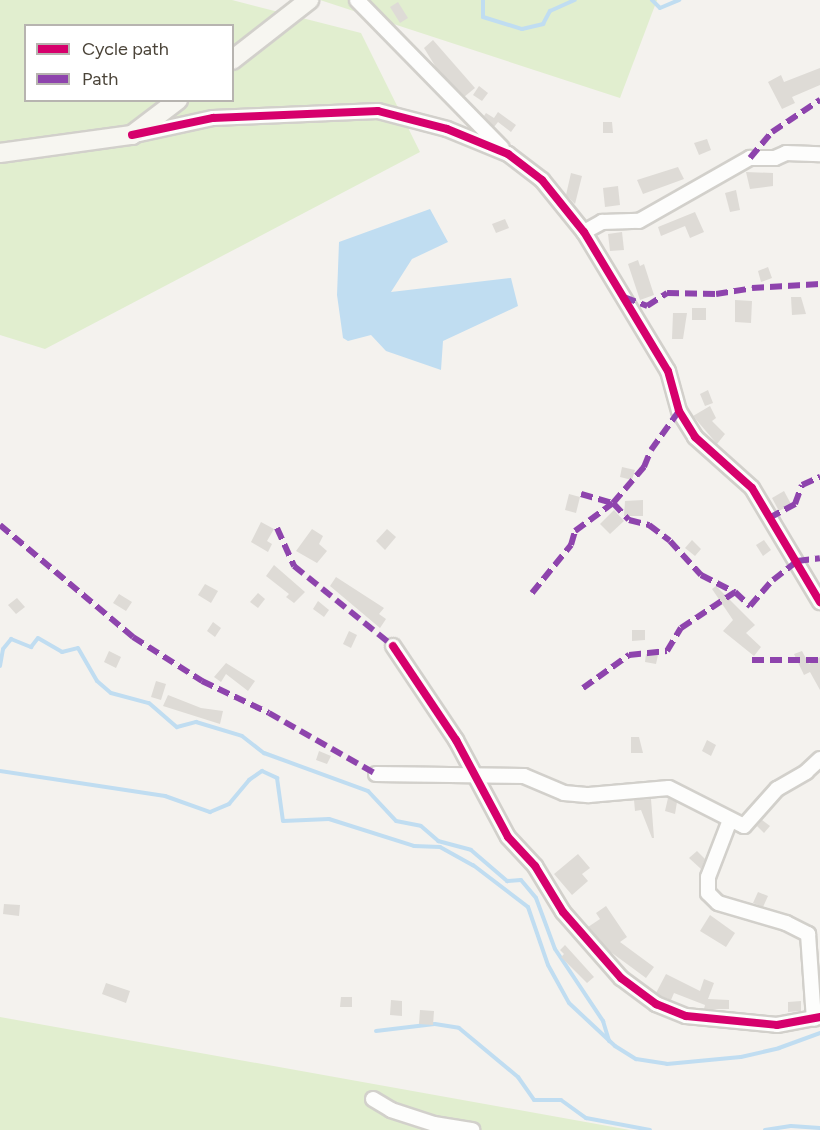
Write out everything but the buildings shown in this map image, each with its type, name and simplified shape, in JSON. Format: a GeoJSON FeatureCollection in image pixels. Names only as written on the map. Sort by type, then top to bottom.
{"type":"FeatureCollection","features":[{"type":"Feature","properties":{"kind":"street"},"geometry":{"type":"LineString","coordinates":[[234,58],[309,0]]}},
{"type":"Feature","properties":{"kind":"street"},"geometry":{"type":"LineString","coordinates":[[357,0],[508,154],[542,180],[584,232],[668,371],[679,411],[695,437],[752,488],[820,602]]}},
{"type":"Feature","properties":{"kind":"street"},"geometry":{"type":"LineString","coordinates":[[132,135],[175,102]]}},
{"type":"Feature","properties":{"kind":"street"},"geometry":{"type":"LineString","coordinates":[[0,153],[132,135],[213,118],[378,111],[447,129],[508,154]]}},
{"type":"Feature","properties":{"kind":"street"},"geometry":{"type":"LineString","coordinates":[[584,232],[602,222],[639,221],[750,158],[775,158],[786,153],[820,154]]}},
{"type":"Feature","properties":{"kind":"street"},"geometry":{"type":"LineString","coordinates":[[393,646],[456,740],[508,837],[535,866],[563,912],[621,978],[656,1004],[686,1017],[730,1023],[777,1024],[817,1018],[808,934],[786,923],[718,903],[708,893],[708,877],[730,820]]}},
{"type":"Feature","properties":{"kind":"street"},"geometry":{"type":"LineString","coordinates":[[376,774],[524,776],[564,793],[608,796],[651,787],[669,788],[744,826],[777,789],[806,772],[820,759]]}},
{"type":"Feature","properties":{"kind":"street"},"geometry":{"type":"LineString","coordinates":[[373,1099],[391,1110],[434,1124],[473,1130]]}},
{"type":"Feature","properties":{"kind":"green space"},"geometry":{"type":"Polygon","coordinates":[[[0,0],[232,0],[361,33],[420,152],[45,349],[0,335],[0,0]]]}},
{"type":"Feature","properties":{"kind":"green space"},"geometry":{"type":"Polygon","coordinates":[[[320,0],[657,0],[620,98],[320,0]]]}},
{"type":"Feature","properties":{"kind":"green space"},"geometry":{"type":"Polygon","coordinates":[[[0,1017],[630,1130],[0,1130],[0,1017]]]}},
{"type":"Feature","properties":{"kind":"water"},"geometry":{"type":"Polygon","coordinates":[[[430,209],[448,242],[412,259],[391,292],[511,278],[518,306],[443,341],[441,370],[386,351],[371,335],[348,341],[343,338],[337,295],[339,242],[430,209]]]}},
{"type":"Feature","properties":{"kind":"waterway"},"geometry":{"type":"LineString","coordinates":[[483,0],[483,17],[522,29],[543,24],[550,11],[575,0]]}},
{"type":"Feature","properties":{"kind":"waterway"},"geometry":{"type":"LineString","coordinates":[[652,0],[660,8],[679,0]]}},
{"type":"Feature","properties":{"kind":"waterway"},"geometry":{"type":"LineString","coordinates":[[0,666],[3,649],[11,639],[31,647],[38,638],[62,652],[78,648],[97,681],[111,693],[149,703],[177,727],[196,722],[242,736],[264,753],[368,791],[396,821],[421,826],[438,841],[471,850],[507,881],[521,880],[536,898],[555,949],[603,1021],[609,1041]]}},
{"type":"Feature","properties":{"kind":"waterway"},"geometry":{"type":"LineString","coordinates":[[0,771],[165,796],[210,812],[229,804],[249,780],[262,771],[277,778],[283,821],[329,819],[414,846],[440,847],[473,865],[528,907],[548,965],[569,1003],[615,1046],[636,1059],[667,1064],[741,1057],[779,1048],[820,1033]]}},
{"type":"Feature","properties":{"kind":"waterway"},"geometry":{"type":"LineString","coordinates":[[376,1031],[435,1024],[459,1028],[518,1077],[534,1100],[561,1100],[586,1118],[650,1130]]}},
{"type":"Feature","properties":{"kind":"waterway"},"geometry":{"type":"LineString","coordinates":[[765,1130],[791,1126],[820,1128]]}},
{"type":"Feature","properties":{"kind":"marked path"},"geometry":{"type":"LineString","coordinates":[[750,158],[772,132],[820,100]]}},
{"type":"Feature","properties":{"kind":"marked path"},"geometry":{"type":"LineString","coordinates":[[624,297],[647,306],[667,293],[716,294],[752,288],[820,284]]}},
{"type":"Feature","properties":{"kind":"marked path"},"geometry":{"type":"LineString","coordinates":[[532,593],[571,545],[575,531],[613,503],[644,467],[651,450],[679,411]]}},
{"type":"Feature","properties":{"kind":"marked path"},"geometry":{"type":"LineString","coordinates":[[769,518],[795,504],[802,485],[820,477]]}},
{"type":"Feature","properties":{"kind":"marked path"},"geometry":{"type":"LineString","coordinates":[[581,494],[613,503],[629,520],[649,525],[670,541],[701,575],[735,592]]}},
{"type":"Feature","properties":{"kind":"marked path"},"geometry":{"type":"LineString","coordinates":[[0,525],[133,637],[202,681],[269,713],[376,774]]}},
{"type":"Feature","properties":{"kind":"marked path"},"geometry":{"type":"LineString","coordinates":[[277,528],[294,566],[393,646]]}},
{"type":"Feature","properties":{"kind":"marked path"},"geometry":{"type":"LineString","coordinates":[[583,688],[629,655],[667,651],[681,628],[735,592],[750,606],[773,580],[797,561],[820,558]]}},
{"type":"Feature","properties":{"kind":"marked path"},"geometry":{"type":"LineString","coordinates":[[752,660],[820,660]]}},
{"type":"Feature","properties":{"kind":"cycle path"},"geometry":{"type":"LineString","coordinates":[[132,135],[213,118],[378,111],[447,129],[508,154],[542,180],[584,232],[668,371],[679,411],[695,437],[752,488],[820,602]]}},
{"type":"Feature","properties":{"kind":"cycle path"},"geometry":{"type":"LineString","coordinates":[[393,646],[456,740],[508,837],[535,866],[563,912],[621,978],[656,1004],[686,1016],[777,1025],[820,1017]]}}]}
